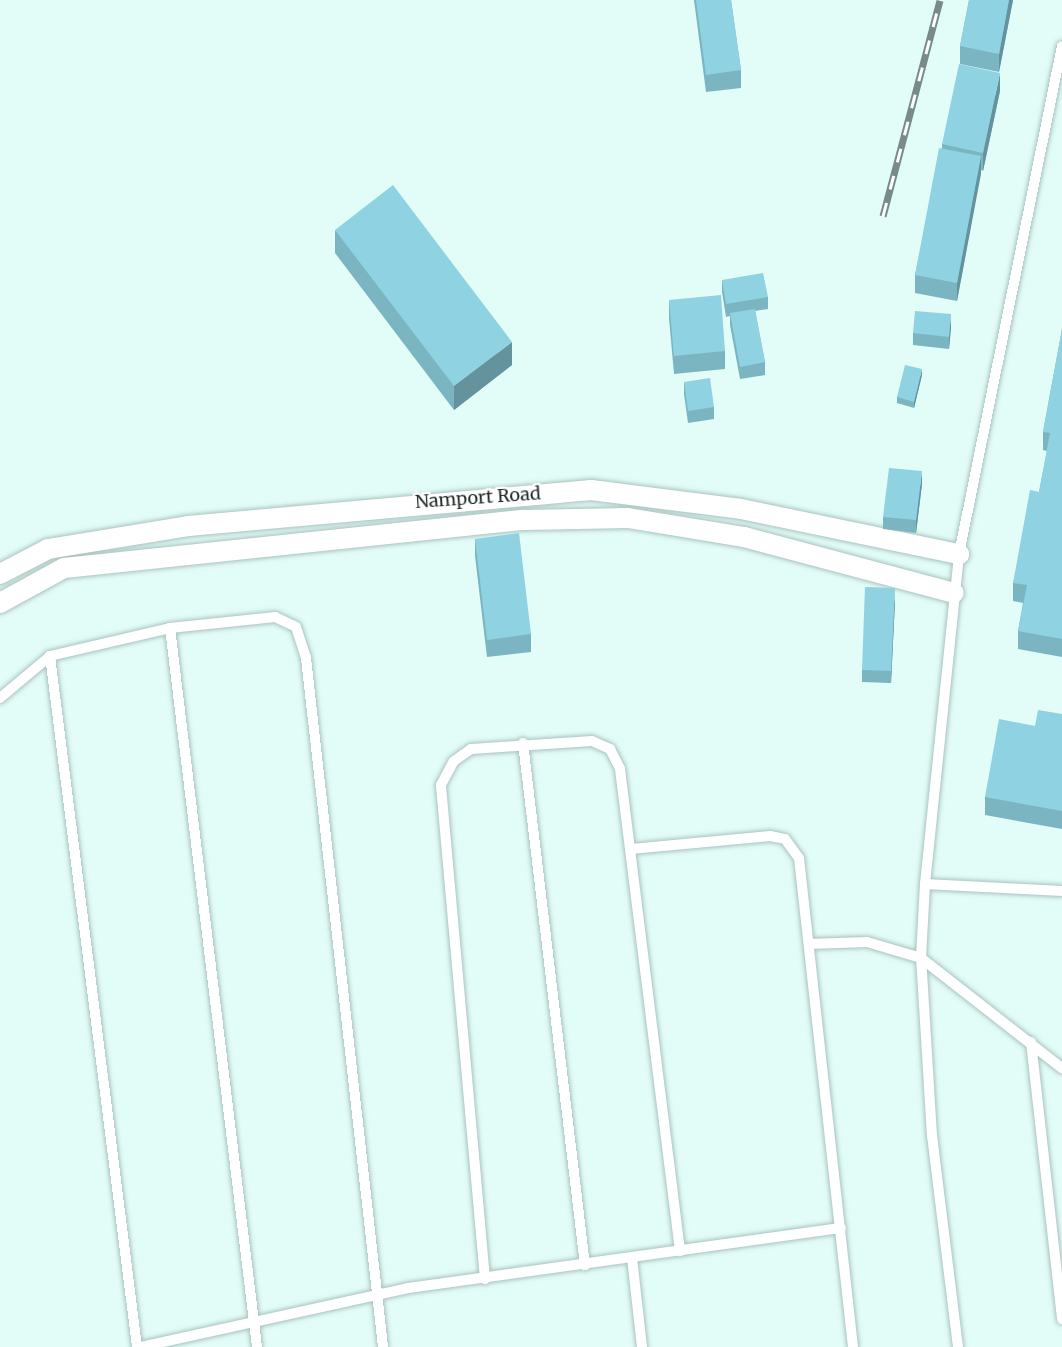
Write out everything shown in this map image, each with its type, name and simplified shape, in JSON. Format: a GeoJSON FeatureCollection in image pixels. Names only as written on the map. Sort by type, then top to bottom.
{"type":"FeatureCollection","features":[{"type":"Feature","properties":{"kind":"street","name":"Namport Road"},"geometry":{"type":"LineString","coordinates":[[0,574],[48,549],[188,526],[591,489],[741,509],[959,554]]}},
{"type":"Feature","properties":{"kind":"street"},"geometry":{"type":"LineString","coordinates":[[0,603],[64,568],[524,520],[628,518],[744,537],[954,593]]}},
{"type":"Feature","properties":{"kind":"lane"},"geometry":{"type":"LineString","coordinates":[[958,1347],[932,1136],[921,958],[925,884],[959,554],[1062,46]]}},
{"type":"Feature","properties":{"kind":"lane"},"geometry":{"type":"LineString","coordinates":[[0,698],[50,656],[171,628],[275,617],[296,627],[306,658],[383,1347]]}},
{"type":"Feature","properties":{"kind":"lane"},"geometry":{"type":"LineString","coordinates":[[171,628],[257,1347]]}},
{"type":"Feature","properties":{"kind":"lane"},"geometry":{"type":"LineString","coordinates":[[50,656],[138,1347],[377,1296],[841,1228]]}},
{"type":"Feature","properties":{"kind":"lane"},"geometry":{"type":"LineString","coordinates":[[485,1279],[441,785],[454,761],[471,749],[523,743],[592,741],[610,749],[620,769],[680,1251]]}},
{"type":"Feature","properties":{"kind":"lane"},"geometry":{"type":"LineString","coordinates":[[523,743],[585,1265]]}},
{"type":"Feature","properties":{"kind":"lane"},"geometry":{"type":"LineString","coordinates":[[630,849],[770,836],[784,839],[799,858],[853,1347]]}},
{"type":"Feature","properties":{"kind":"lane"},"geometry":{"type":"LineString","coordinates":[[925,884],[1062,891]]}},
{"type":"Feature","properties":{"kind":"lane"},"geometry":{"type":"LineString","coordinates":[[809,944],[867,942],[921,958],[1062,1068]]}},
{"type":"Feature","properties":{"kind":"lane"},"geometry":{"type":"LineString","coordinates":[[1031,1042],[1062,1319]]}},
{"type":"Feature","properties":{"kind":"lane"},"geometry":{"type":"LineString","coordinates":[[632,1258],[642,1347]]}},
{"type":"Feature","properties":{"kind":"building"},"geometry":{"type":"Polygon","coordinates":[[[696,0],[731,0],[741,70],[706,75],[696,0]]]}},
{"type":"Feature","properties":{"kind":"building"},"geometry":{"type":"Polygon","coordinates":[[[969,0],[1009,0],[999,54],[960,46],[969,0]]]}},
{"type":"Feature","properties":{"kind":"building"},"geometry":{"type":"Polygon","coordinates":[[[959,64],[1000,73],[983,153],[942,144],[959,64]]]}},
{"type":"Feature","properties":{"kind":"building"},"geometry":{"type":"Polygon","coordinates":[[[939,148],[981,156],[957,283],[915,275],[939,148]]]}},
{"type":"Feature","properties":{"kind":"building"},"geometry":{"type":"Polygon","coordinates":[[[393,185],[512,342],[454,386],[335,230],[393,185]]]}},
{"type":"Feature","properties":{"kind":"building"},"geometry":{"type":"Polygon","coordinates":[[[763,273],[768,297],[726,304],[722,280],[763,273]]]}},
{"type":"Feature","properties":{"kind":"building"},"geometry":{"type":"Polygon","coordinates":[[[721,295],[725,351],[674,356],[669,300],[721,295]]]}},
{"type":"Feature","properties":{"kind":"building"},"geometry":{"type":"Polygon","coordinates":[[[755,309],[765,362],[740,367],[730,313],[755,309]]]}},
{"type":"Feature","properties":{"kind":"building"},"geometry":{"type":"Polygon","coordinates":[[[915,311],[951,314],[949,337],[913,333],[915,311]]]}},
{"type":"Feature","properties":{"kind":"building"},"geometry":{"type":"Polygon","coordinates":[[[1062,329],[1062,639],[1018,631],[1027,585],[1013,583],[1030,490],[1039,492],[1050,433],[1043,432],[1062,329]]]}},
{"type":"Feature","properties":{"kind":"building"},"geometry":{"type":"Polygon","coordinates":[[[905,365],[922,369],[914,402],[897,397],[905,365]]]}},
{"type":"Feature","properties":{"kind":"building"},"geometry":{"type":"Polygon","coordinates":[[[710,378],[714,407],[688,411],[684,382],[710,378]]]}},
{"type":"Feature","properties":{"kind":"building"},"geometry":{"type":"Polygon","coordinates":[[[889,468],[922,471],[916,520],[883,517],[889,468]]]}},
{"type":"Feature","properties":{"kind":"building"},"geometry":{"type":"Polygon","coordinates":[[[519,533],[531,634],[487,640],[475,539],[519,533]]]}},
{"type":"Feature","properties":{"kind":"building"},"geometry":{"type":"Polygon","coordinates":[[[865,587],[895,588],[891,671],[862,670],[865,587]]]}},
{"type":"Feature","properties":{"kind":"building"},"geometry":{"type":"Polygon","coordinates":[[[1038,710],[1062,714],[1062,811],[985,797],[999,719],[1035,726],[1038,710]]]}},
{"type":"Feature","properties":{"kind":"railway"},"geometry":{"type":"LineString","coordinates":[[883,216],[940,0]]}}]}
